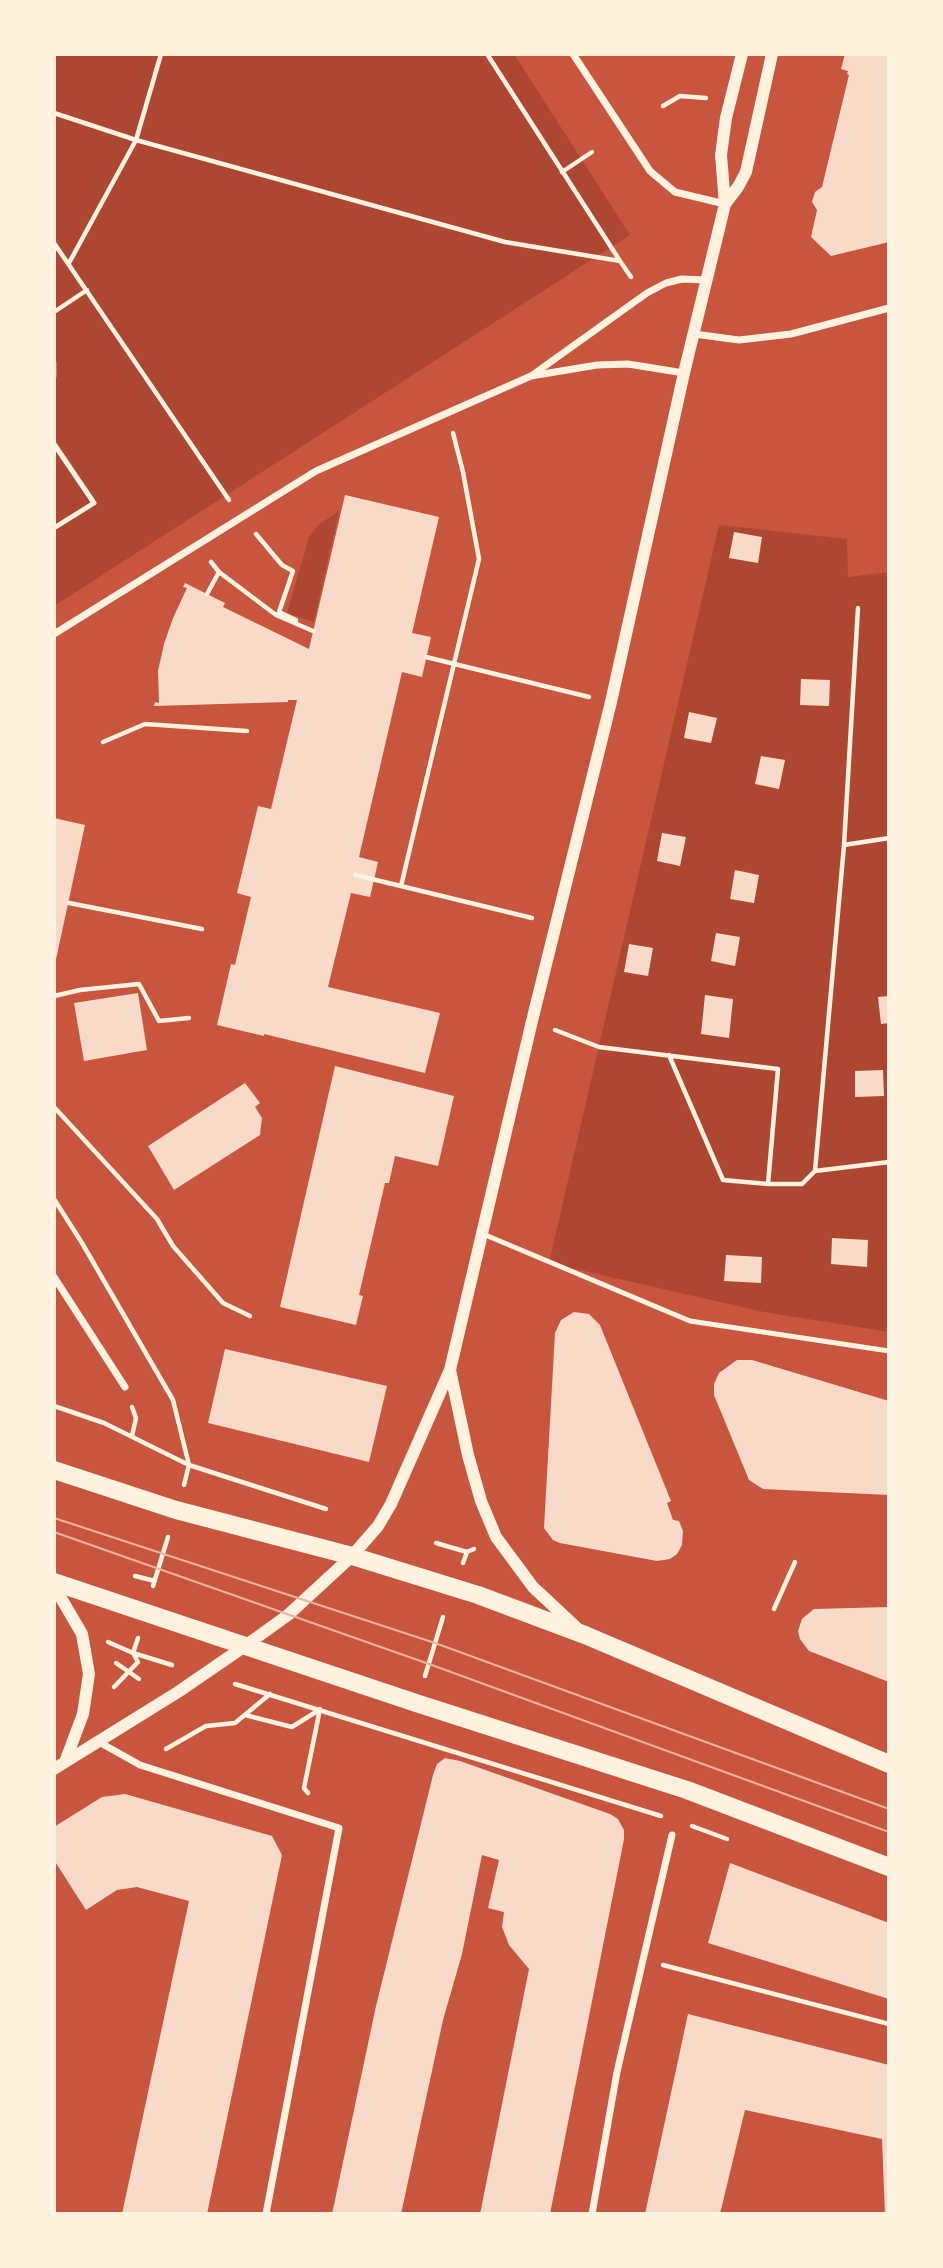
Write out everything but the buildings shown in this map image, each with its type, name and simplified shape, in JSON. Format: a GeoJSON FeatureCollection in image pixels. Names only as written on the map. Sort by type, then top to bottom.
{"type":"FeatureCollection","features":[{"type":"Feature","properties":{"kind":"main road"},"geometry":{"type":"LineString","coordinates":[[54,1470],[176,1510],[352,1556],[478,1595],[585,1634],[889,1764]]}},
{"type":"Feature","properties":{"kind":"main road"},"geometry":{"type":"LineString","coordinates":[[54,1584],[688,1790],[889,1867]]}},
{"type":"Feature","properties":{"kind":"street"},"geometry":{"type":"LineString","coordinates":[[573,54],[650,172],[675,192],[724,204]]}},
{"type":"Feature","properties":{"kind":"street"},"geometry":{"type":"LineString","coordinates":[[60,1765],[245,1646],[288,1615],[352,1556],[378,1526],[391,1504],[450,1370],[611,702],[707,281],[724,204],[721,155],[726,118],[742,54]]}},
{"type":"Feature","properties":{"kind":"street"},"geometry":{"type":"LineString","coordinates":[[724,204],[746,172],[772,54]]}},
{"type":"Feature","properties":{"kind":"street"},"geometry":{"type":"LineString","coordinates":[[54,634],[316,471],[531,376],[647,293],[666,283],[682,279],[707,281]]}},
{"type":"Feature","properties":{"kind":"street"},"geometry":{"type":"LineString","coordinates":[[694,334],[739,340],[791,334],[889,308]]}},
{"type":"Feature","properties":{"kind":"street"},"geometry":{"type":"LineString","coordinates":[[531,376],[597,365],[628,364],[684,373]]}},
{"type":"Feature","properties":{"kind":"street"},"geometry":{"type":"LineString","coordinates":[[54,1277],[125,1387]]}},
{"type":"Feature","properties":{"kind":"street"},"geometry":{"type":"LineString","coordinates":[[450,1370],[468,1455],[481,1501],[496,1537],[533,1587],[585,1634]]}},
{"type":"Feature","properties":{"kind":"street"},"geometry":{"type":"LineString","coordinates":[[54,1584],[82,1634],[89,1674],[83,1714],[60,1765]]}},
{"type":"Feature","properties":{"kind":"street"},"geometry":{"type":"LineString","coordinates":[[99,1742],[140,1765],[339,1828],[266,2214]]}},
{"type":"Feature","properties":{"kind":"street"},"geometry":{"type":"LineString","coordinates":[[592,2214],[617,2072],[672,1835]]}},
{"type":"Feature","properties":{"kind":"lane"},"geometry":{"type":"LineString","coordinates":[[54,444],[94,503],[54,528]]}},
{"type":"Feature","properties":{"kind":"lane"},"geometry":{"type":"LineString","coordinates":[[483,1234],[690,1321],[889,1351]]}},
{"type":"Feature","properties":{"kind":"path"},"geometry":{"type":"LineString","coordinates":[[69,263],[136,139],[161,54]]}},
{"type":"Feature","properties":{"kind":"path"},"geometry":{"type":"LineString","coordinates":[[487,54],[630,275]]}},
{"type":"Feature","properties":{"kind":"path"},"geometry":{"type":"LineString","coordinates":[[663,106],[680,96],[706,98]]}},
{"type":"Feature","properties":{"kind":"path"},"geometry":{"type":"LineString","coordinates":[[54,113],[136,139],[505,242],[620,261]]}},
{"type":"Feature","properties":{"kind":"path"},"geometry":{"type":"LineString","coordinates":[[562,172],[592,152]]}},
{"type":"Feature","properties":{"kind":"path"},"geometry":{"type":"LineString","coordinates":[[54,243],[219,487]]}},
{"type":"Feature","properties":{"kind":"path"},"geometry":{"type":"LineString","coordinates":[[54,312],[87,290]]}},
{"type":"Feature","properties":{"kind":"path"},"geometry":{"type":"LineString","coordinates":[[54,362],[54,377]]}},
{"type":"Feature","properties":{"kind":"path"},"geometry":{"type":"LineString","coordinates":[[401,886],[452,663],[479,559],[463,472],[447,412]]}},
{"type":"Feature","properties":{"kind":"path"},"geometry":{"type":"LineString","coordinates":[[242,519],[282,565],[293,570],[279,612],[296,620],[295,623]]}},
{"type":"Feature","properties":{"kind":"path"},"geometry":{"type":"LineString","coordinates":[[199,545],[219,572],[276,615],[313,631]]}},
{"type":"Feature","properties":{"kind":"path"},"geometry":{"type":"LineString","coordinates":[[207,594],[219,572]]}},
{"type":"Feature","properties":{"kind":"path"},"geometry":{"type":"LineString","coordinates":[[815,1171],[844,845],[858,608]]}},
{"type":"Feature","properties":{"kind":"path"},"geometry":{"type":"LineString","coordinates":[[426,657],[611,702]]}},
{"type":"Feature","properties":{"kind":"path"},"geometry":{"type":"LineString","coordinates":[[103,742],[145,724],[247,731]]}},
{"type":"Feature","properties":{"kind":"path"},"geometry":{"type":"LineString","coordinates":[[844,845],[889,838]]}},
{"type":"Feature","properties":{"kind":"path"},"geometry":{"type":"LineString","coordinates":[[355,875],[556,924]]}},
{"type":"Feature","properties":{"kind":"path"},"geometry":{"type":"LineString","coordinates":[[68,903],[202,929]]}},
{"type":"Feature","properties":{"kind":"path"},"geometry":{"type":"LineString","coordinates":[[54,996],[80,990],[139,984],[159,1021],[189,1018]]}},
{"type":"Feature","properties":{"kind":"path"},"geometry":{"type":"LineString","coordinates":[[532,1021],[599,1047],[778,1069],[768,1184]]}},
{"type":"Feature","properties":{"kind":"path"},"geometry":{"type":"LineString","coordinates":[[669,1054],[723,1180],[802,1184],[815,1171],[889,1162]]}},
{"type":"Feature","properties":{"kind":"path"},"geometry":{"type":"LineString","coordinates":[[54,1107],[158,1219],[173,1246],[223,1303],[250,1316]]}},
{"type":"Feature","properties":{"kind":"path"},"geometry":{"type":"LineString","coordinates":[[54,1199],[82,1242],[173,1400],[189,1465],[134,1653]]}},
{"type":"Feature","properties":{"kind":"path"},"geometry":{"type":"LineString","coordinates":[[54,1406],[104,1423],[189,1465],[326,1509]]}},
{"type":"Feature","properties":{"kind":"path"},"geometry":{"type":"LineString","coordinates":[[436,1543],[467,1552]]}},
{"type":"Feature","properties":{"kind":"path"},"geometry":{"type":"LineString","coordinates":[[774,1609],[796,1562]]}},
{"type":"Feature","properties":{"kind":"path"},"geometry":{"type":"LineString","coordinates":[[135,1576],[155,1581]]}},
{"type":"Feature","properties":{"kind":"path"},"geometry":{"type":"LineString","coordinates":[[424,1680],[443,1617]]}},
{"type":"Feature","properties":{"kind":"path"},"geometry":{"type":"LineString","coordinates":[[108,1642],[175,1666]]}},
{"type":"Feature","properties":{"kind":"path"},"geometry":{"type":"LineString","coordinates":[[116,1663],[139,1679]]}},
{"type":"Feature","properties":{"kind":"path"},"geometry":{"type":"LineString","coordinates":[[238,1685],[662,1816]]}},
{"type":"Feature","properties":{"kind":"path"},"geometry":{"type":"LineString","coordinates":[[177,1742],[206,1726],[235,1723],[271,1693]]}},
{"type":"Feature","properties":{"kind":"path"},"geometry":{"type":"LineString","coordinates":[[245,1715],[292,1727],[320,1709]]}},
{"type":"Feature","properties":{"kind":"path"},"geometry":{"type":"LineString","coordinates":[[320,1709],[304,1788],[339,1828]]}},
{"type":"Feature","properties":{"kind":"path"},"geometry":{"type":"LineString","coordinates":[[687,1824],[737,1842]]}},
{"type":"Feature","properties":{"kind":"path"},"geometry":{"type":"LineString","coordinates":[[643,1960],[889,2024]]}},
{"type":"Feature","properties":{"kind":"shaded area"},"geometry":{"type":"Polygon","coordinates":[[[54,54],[514,54],[630,235],[54,606],[54,54]]]}},
{"type":"Feature","properties":{"kind":"shaded area"},"geometry":{"type":"Polygon","coordinates":[[[339,511],[314,622],[287,613],[309,537],[318,525],[339,511]]]}},
{"type":"Feature","properties":{"kind":"shaded area"},"geometry":{"type":"Polygon","coordinates":[[[719,525],[847,539],[848,577],[889,572],[889,1332],[764,1312],[549,1263],[719,525]]]}},
{"type":"Feature","properties":{"kind":"tram line"},"geometry":{"type":"LineString","coordinates":[[54,1518],[435,1643],[889,1809]]}},
{"type":"Feature","properties":{"kind":"tram line"},"geometry":{"type":"LineString","coordinates":[[54,1532],[429,1664],[889,1832]]}}]}
